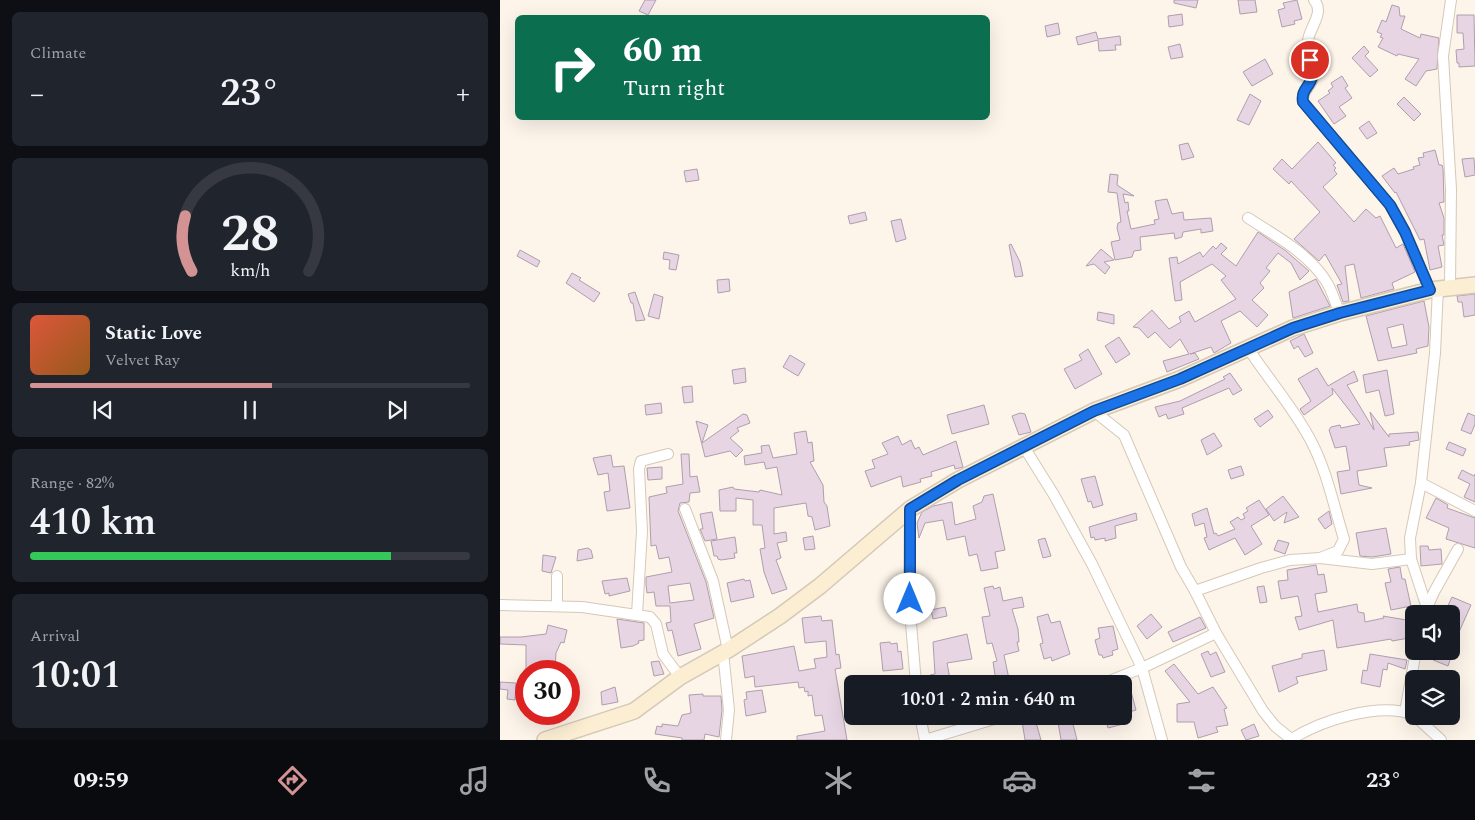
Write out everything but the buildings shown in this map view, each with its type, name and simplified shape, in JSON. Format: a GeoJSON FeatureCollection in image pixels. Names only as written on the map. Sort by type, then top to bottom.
{"type":"FeatureCollection","features":[{"type":"Feature","properties":{"kind":"street"},"geometry":{"type":"LineString","coordinates":[[1314,0],[1318,4],[1318,14],[1310,32],[1307,49],[1314,71],[1313,80],[1303,93],[1303,102],[1390,205],[1440,288]]}},
{"type":"Feature","properties":{"kind":"street"},"geometry":{"type":"LineString","coordinates":[[1424,605],[1411,559],[1410,538],[1421,483],[1451,189],[1443,56],[1451,0]]}},
{"type":"Feature","properties":{"kind":"street"},"geometry":{"type":"LineString","coordinates":[[1248,218],[1292,246],[1309,260],[1326,282],[1340,313]]}},
{"type":"Feature","properties":{"kind":"street"},"geometry":{"type":"LineString","coordinates":[[545,740],[634,711],[680,677],[726,651],[780,616],[812,592],[910,509],[958,480],[1094,411],[1180,379],[1293,328],[1340,313],[1440,288],[1475,285]]}},
{"type":"Feature","properties":{"kind":"street"},"geometry":{"type":"LineString","coordinates":[[1248,348],[1307,434],[1329,487],[1344,539],[1338,551],[1320,558]]}},
{"type":"Feature","properties":{"kind":"street"},"geometry":{"type":"LineString","coordinates":[[1094,411],[1124,435],[1181,567],[1196,591],[1216,633],[1275,726],[1290,740],[1318,725],[1341,718],[1384,711],[1405,713]]}},
{"type":"Feature","properties":{"kind":"street"},"geometry":{"type":"LineString","coordinates":[[1024,447],[1054,495],[1092,564],[1142,668],[1162,740]]}},
{"type":"Feature","properties":{"kind":"street"},"geometry":{"type":"LineString","coordinates":[[637,614],[642,531],[641,461],[668,454]]}},
{"type":"Feature","properties":{"kind":"street"},"geometry":{"type":"LineString","coordinates":[[1421,483],[1475,511]]}},
{"type":"Feature","properties":{"kind":"street"},"geometry":{"type":"LineString","coordinates":[[686,508],[713,581],[726,651],[729,710],[726,740]]}},
{"type":"Feature","properties":{"kind":"street"},"geometry":{"type":"LineString","coordinates":[[910,509],[910,599],[915,675]]}},
{"type":"Feature","properties":{"kind":"street"},"geometry":{"type":"LineString","coordinates":[[1429,605],[1458,549]]}},
{"type":"Feature","properties":{"kind":"street"},"geometry":{"type":"LineString","coordinates":[[1196,591],[1290,560],[1320,558],[1372,564],[1411,559]]}},
{"type":"Feature","properties":{"kind":"street"},"geometry":{"type":"LineString","coordinates":[[557,576],[557,606]]}},
{"type":"Feature","properties":{"kind":"street"},"geometry":{"type":"LineString","coordinates":[[500,605],[557,606],[637,614],[654,619],[663,654],[680,677]]}},
{"type":"Feature","properties":{"kind":"street"},"geometry":{"type":"LineString","coordinates":[[1124,675],[1216,633]]}},
{"type":"Feature","properties":{"kind":"street"},"geometry":{"type":"LineString","coordinates":[[922,725],[925,740],[974,725]]}},
{"type":"Feature","properties":{"kind":"street"},"geometry":{"type":"LineString","coordinates":[[1424,725],[1441,740]]}},
{"type":"Feature","properties":{"kind":"route"},"geometry":{"type":"LineString","coordinates":[[910,599],[910,509],[958,480],[1061,430],[1094,411],[1180,379],[1293,328],[1340,313],[1430,290],[1405,232],[1390,205],[1303,102],[1303,93],[1313,80],[1314,71],[1310,60]]}}]}
